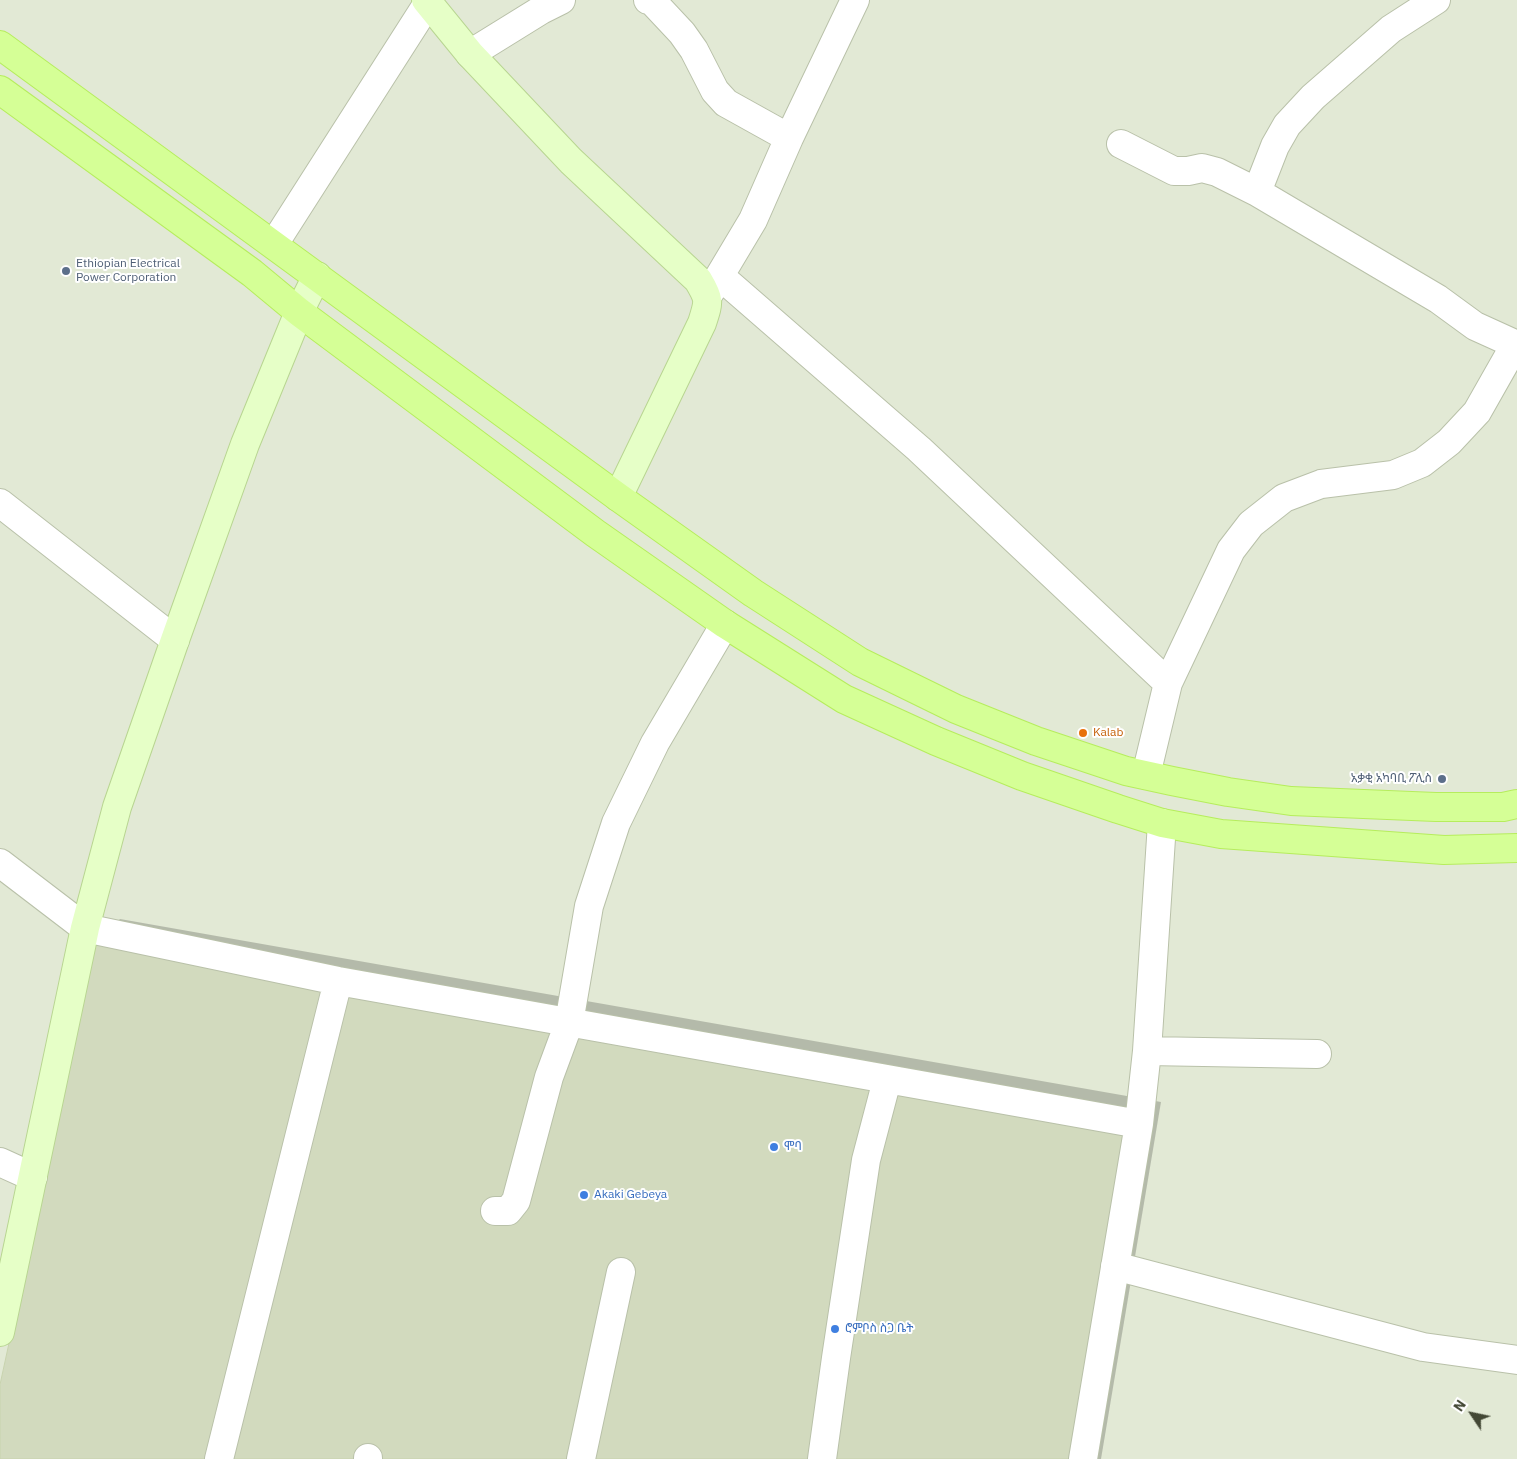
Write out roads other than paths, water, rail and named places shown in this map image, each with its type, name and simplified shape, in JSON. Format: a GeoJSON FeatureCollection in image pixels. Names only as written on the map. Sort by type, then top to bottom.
{"type":"FeatureCollection","features":[{"type":"Feature","properties":{"kind":"main road"},"geometry":{"type":"LineString","coordinates":[[0,45],[618,497],[753,593],[860,662],[956,709],[1036,741],[1126,771],[1228,792],[1291,801],[1436,807],[1503,807],[1517,804]]}},
{"type":"Feature","properties":{"kind":"main road"},"geometry":{"type":"LineString","coordinates":[[0,90],[252,273],[299,312],[595,534],[725,624],[844,699],[936,742],[1022,776],[1162,823],[1221,834],[1285,840],[1444,850],[1517,848]]}},
{"type":"Feature","properties":{"kind":"street"},"geometry":{"type":"LineString","coordinates":[[470,54],[541,10],[561,0]]}},
{"type":"Feature","properties":{"kind":"street"},"geometry":{"type":"LineString","coordinates":[[651,0],[682,33],[694,50],[715,91],[726,103],[789,138]]}},
{"type":"Feature","properties":{"kind":"street"},"geometry":{"type":"LineString","coordinates":[[618,497],[702,323],[714,286],[753,220],[789,138],[855,0]]}},
{"type":"Feature","properties":{"kind":"street"},"geometry":{"type":"LineString","coordinates":[[1257,192],[1275,146],[1287,125],[1313,97],[1391,29],[1436,0]]}},
{"type":"Feature","properties":{"kind":"street"},"geometry":{"type":"LineString","coordinates":[[274,244],[427,1],[470,54],[571,161],[698,280],[714,286],[919,449],[1168,683]]}},
{"type":"Feature","properties":{"kind":"street"},"geometry":{"type":"LineString","coordinates":[[1121,144],[1174,171],[1202,168],[1217,172],[1257,192],[1438,299],[1475,326],[1516,345],[1477,412],[1449,442],[1422,463],[1393,476],[1321,484],[1284,498],[1251,524],[1231,550],[1168,683],[1146,775]]}},
{"type":"Feature","properties":{"kind":"street"},"geometry":{"type":"LineString","coordinates":[[0,1332],[85,928],[117,807],[245,444],[299,312],[317,276]]}},
{"type":"Feature","properties":{"kind":"street"},"geometry":{"type":"LineString","coordinates":[[0,503],[175,640]]}},
{"type":"Feature","properties":{"kind":"street"},"geometry":{"type":"LineString","coordinates":[[495,1212],[508,1211],[516,1201],[549,1077],[569,1023],[589,906],[616,823],[655,743],[725,624]]}},
{"type":"Feature","properties":{"kind":"street"},"geometry":{"type":"LineString","coordinates":[[1083,1459],[1139,1124],[1147,1051],[1162,823]]}},
{"type":"Feature","properties":{"kind":"street"},"geometry":{"type":"LineString","coordinates":[[0,864],[85,928],[338,980],[569,1023],[1139,1124]]}},
{"type":"Feature","properties":{"kind":"street"},"geometry":{"type":"LineString","coordinates":[[219,1459],[338,980]]}},
{"type":"Feature","properties":{"kind":"street"},"geometry":{"type":"LineString","coordinates":[[1147,1051],[1317,1054]]}},
{"type":"Feature","properties":{"kind":"street"},"geometry":{"type":"LineString","coordinates":[[822,1459],[866,1160],[887,1080]]}},
{"type":"Feature","properties":{"kind":"street"},"geometry":{"type":"LineString","coordinates":[[0,1162],[33,1177]]}},
{"type":"Feature","properties":{"kind":"street"},"geometry":{"type":"LineString","coordinates":[[1115,1266],[1423,1347],[1517,1360]]}},
{"type":"Feature","properties":{"kind":"street"},"geometry":{"type":"LineString","coordinates":[[581,1459],[621,1272]]}},
{"type":"Feature","properties":{"kind":"place","name":"Ethiopian Electrical Power Corporation"},"geometry":{"type":"Point","coordinates":[66,271]}},
{"type":"Feature","properties":{"kind":"place","name":"Kalab"},"geometry":{"type":"Point","coordinates":[1083,733]}},
{"type":"Feature","properties":{"kind":"place","name":"አቃቂ አካባቢ ፖሊስ"},"geometry":{"type":"Point","coordinates":[1442,779]}},
{"type":"Feature","properties":{"kind":"place","name":"ሞባ"},"geometry":{"type":"Point","coordinates":[774,1147]}},
{"type":"Feature","properties":{"kind":"place","name":"Akaki Gebeya"},"geometry":{"type":"Point","coordinates":[584,1195]}},
{"type":"Feature","properties":{"kind":"place","name":"ሮምቦስ ስጋ ቤት"},"geometry":{"type":"Point","coordinates":[835,1329]}}]}
